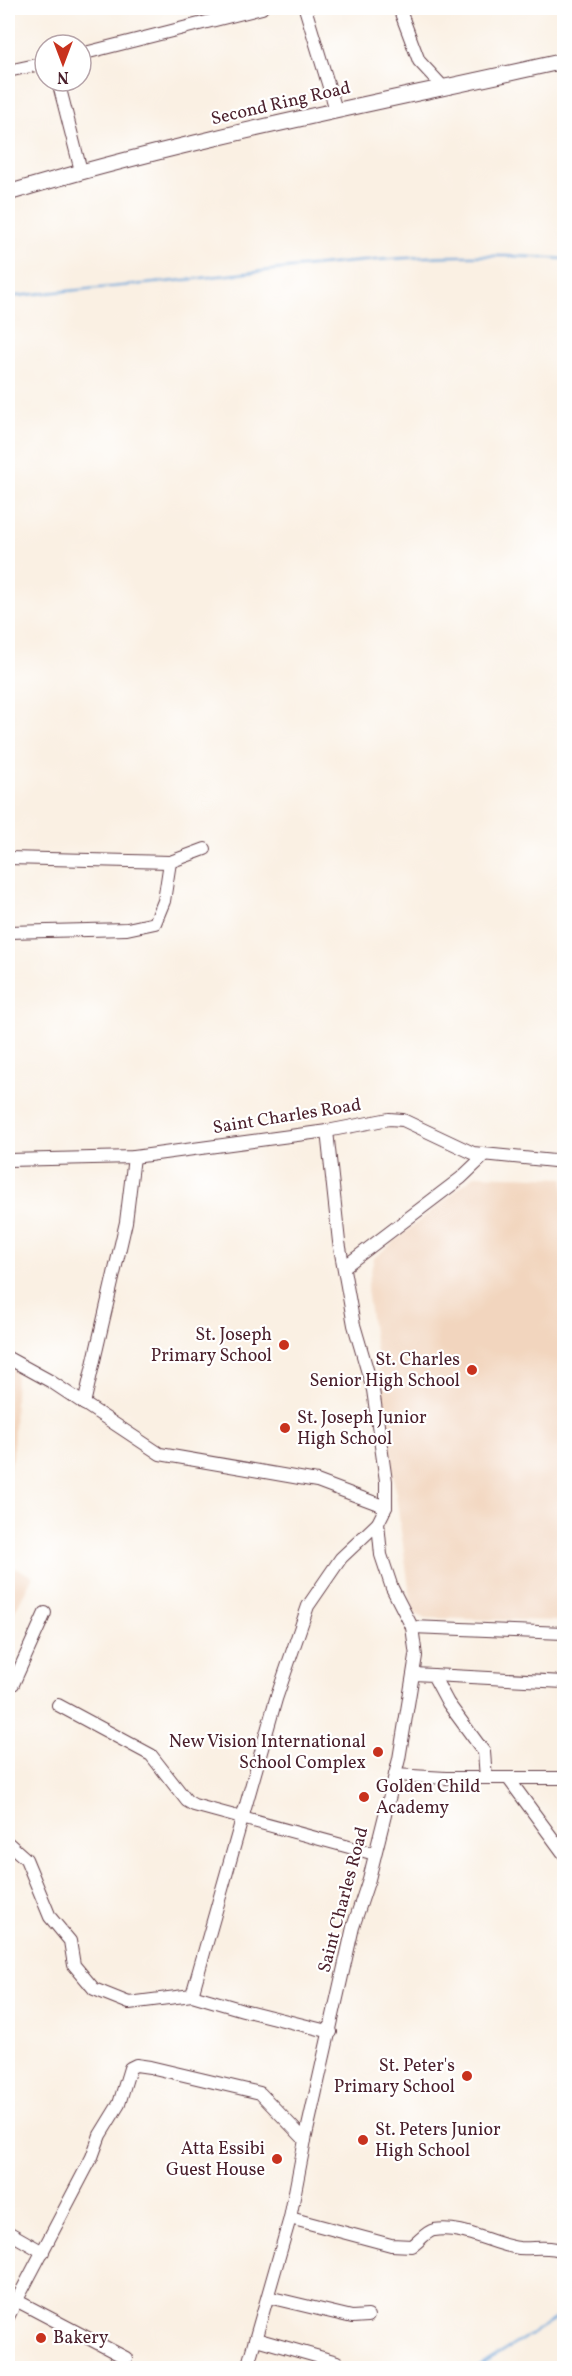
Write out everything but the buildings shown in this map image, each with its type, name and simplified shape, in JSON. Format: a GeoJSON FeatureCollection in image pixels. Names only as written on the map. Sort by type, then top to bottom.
{"type":"FeatureCollection","features":[{"type":"Feature","properties":{"kind":"main road","name":"Second Ring Road"},"geometry":{"type":"LineString","coordinates":[[8,193],[81,171],[336,110],[564,61]]}},
{"type":"Feature","properties":{"kind":"street"},"geometry":{"type":"LineString","coordinates":[[93,51],[262,8]]}},
{"type":"Feature","properties":{"kind":"street"},"geometry":{"type":"LineString","coordinates":[[305,8],[336,110]]}},
{"type":"Feature","properties":{"kind":"street"},"geometry":{"type":"LineString","coordinates":[[399,8],[419,61],[444,88]]}},
{"type":"Feature","properties":{"kind":"street"},"geometry":{"type":"LineString","coordinates":[[8,71],[33,66]]}},
{"type":"Feature","properties":{"kind":"street"},"geometry":{"type":"LineString","coordinates":[[61,93],[81,171]]}},
{"type":"Feature","properties":{"kind":"street"},"geometry":{"type":"LineString","coordinates":[[8,858],[170,862],[205,849]]}},
{"type":"Feature","properties":{"kind":"street"},"geometry":{"type":"LineString","coordinates":[[8,932],[127,929],[155,923],[164,901],[170,862]]}},
{"type":"Feature","properties":{"kind":"street","name":"Saint Charles Road"},"geometry":{"type":"LineString","coordinates":[[8,1160],[134,1157],[327,1131],[388,1119],[403,1120],[484,1156],[564,1162]]}},
{"type":"Feature","properties":{"kind":"street"},"geometry":{"type":"LineString","coordinates":[[192,1995],[276,1699],[308,1606],[341,1558],[378,1523],[386,1507],[388,1495],[373,1390],[354,1325],[334,1208],[327,1131]]}},
{"type":"Feature","properties":{"kind":"street"},"geometry":{"type":"LineString","coordinates":[[344,1267],[460,1178],[484,1156]]}},
{"type":"Feature","properties":{"kind":"street"},"geometry":{"type":"LineString","coordinates":[[84,1404],[126,1222],[134,1157]]}},
{"type":"Feature","properties":{"kind":"street"},"geometry":{"type":"LineString","coordinates":[[8,1358],[160,1454],[307,1479],[386,1507]]}},
{"type":"Feature","properties":{"kind":"street","name":"Saint Charles Road"},"geometry":{"type":"LineString","coordinates":[[247,2368],[290,2218],[304,2140],[331,2031],[353,1926],[375,1854],[395,1775],[414,1674],[416,1656],[412,1627],[386,1573],[381,1555],[378,1523]]}},
{"type":"Feature","properties":{"kind":"street"},"geometry":{"type":"LineString","coordinates":[[8,1687],[13,1684],[45,1613]]}},
{"type":"Feature","properties":{"kind":"street"},"geometry":{"type":"LineString","coordinates":[[412,1627],[564,1633]]}},
{"type":"Feature","properties":{"kind":"street"},"geometry":{"type":"LineString","coordinates":[[414,1674],[564,1682]]}},
{"type":"Feature","properties":{"kind":"street"},"geometry":{"type":"LineString","coordinates":[[433,1675],[448,1703],[484,1752],[486,1778]]}},
{"type":"Feature","properties":{"kind":"street"},"geometry":{"type":"LineString","coordinates":[[58,1705],[151,1755],[187,1801],[375,1854]]}},
{"type":"Feature","properties":{"kind":"street"},"geometry":{"type":"LineString","coordinates":[[395,1775],[564,1778]]}},
{"type":"Feature","properties":{"kind":"street"},"geometry":{"type":"LineString","coordinates":[[508,1778],[564,1854]]}},
{"type":"Feature","properties":{"kind":"street"},"geometry":{"type":"LineString","coordinates":[[8,1843],[26,1859],[50,1917],[70,1941],[74,1965],[94,1989],[129,2003],[192,1995],[331,2031]]}},
{"type":"Feature","properties":{"kind":"street"},"geometry":{"type":"LineString","coordinates":[[8,2317],[12,2298],[43,2252],[92,2157],[100,2135],[119,2104],[127,2073],[136,2065],[260,2093],[304,2140]]}},
{"type":"Feature","properties":{"kind":"street"},"geometry":{"type":"LineString","coordinates":[[290,2218],[391,2245],[412,2246],[428,2232],[453,2230],[481,2236],[502,2245],[564,2250]]}},
{"type":"Feature","properties":{"kind":"street"},"geometry":{"type":"LineString","coordinates":[[8,2232],[43,2252]]}},
{"type":"Feature","properties":{"kind":"street"},"geometry":{"type":"LineString","coordinates":[[268,2297],[352,2317],[368,2316]]}},
{"type":"Feature","properties":{"kind":"street"},"geometry":{"type":"LineString","coordinates":[[12,2298],[126,2358]]}},
{"type":"Feature","properties":{"kind":"street"},"geometry":{"type":"LineString","coordinates":[[256,2339],[337,2362],[339,2368]]}},
{"type":"Feature","properties":{"kind":"shaded area","name":"St. Charles Senior High School"},"geometry":{"type":"Polygon","coordinates":[[[475,1175],[564,1178],[564,1621],[423,1618],[414,1613],[411,1602],[367,1289],[374,1258],[475,1175]]]}},
{"type":"Feature","properties":{"kind":"shaded area"},"geometry":{"type":"Polygon","coordinates":[[[8,1366],[16,1371],[13,1458],[8,1471],[8,1366]]]}},
{"type":"Feature","properties":{"kind":"shaded area"},"geometry":{"type":"Polygon","coordinates":[[[8,1565],[33,1576],[8,1624],[8,1565]]]}},
{"type":"Feature","properties":{"kind":"waterway"},"geometry":{"type":"LineString","coordinates":[[8,297],[338,263],[473,256],[564,259]]}},
{"type":"Feature","properties":{"kind":"waterway"},"geometry":{"type":"LineString","coordinates":[[477,2368],[564,2313]]}},
{"type":"Feature","properties":{"kind":"place","name":"St. Joseph Primary School"},"geometry":{"type":"Point","coordinates":[284,1345]}},
{"type":"Feature","properties":{"kind":"place","name":"St. Charles Senior High School"},"geometry":{"type":"Point","coordinates":[472,1370]}},
{"type":"Feature","properties":{"kind":"place","name":"St. Joseph Junior High School"},"geometry":{"type":"Point","coordinates":[285,1428]}},
{"type":"Feature","properties":{"kind":"place","name":"New Vision International School Complex"},"geometry":{"type":"Point","coordinates":[378,1752]}},
{"type":"Feature","properties":{"kind":"place","name":"Golden Child Academy"},"geometry":{"type":"Point","coordinates":[364,1797]}},
{"type":"Feature","properties":{"kind":"place","name":"St. Peter's Primary School"},"geometry":{"type":"Point","coordinates":[467,2076]}},
{"type":"Feature","properties":{"kind":"place","name":"St. Peters Junior High School"},"geometry":{"type":"Point","coordinates":[363,2140]}},
{"type":"Feature","properties":{"kind":"place","name":"Atta Essibi Guest House"},"geometry":{"type":"Point","coordinates":[277,2159]}},
{"type":"Feature","properties":{"kind":"place","name":"Bakery"},"geometry":{"type":"Point","coordinates":[41,2338]}}]}
